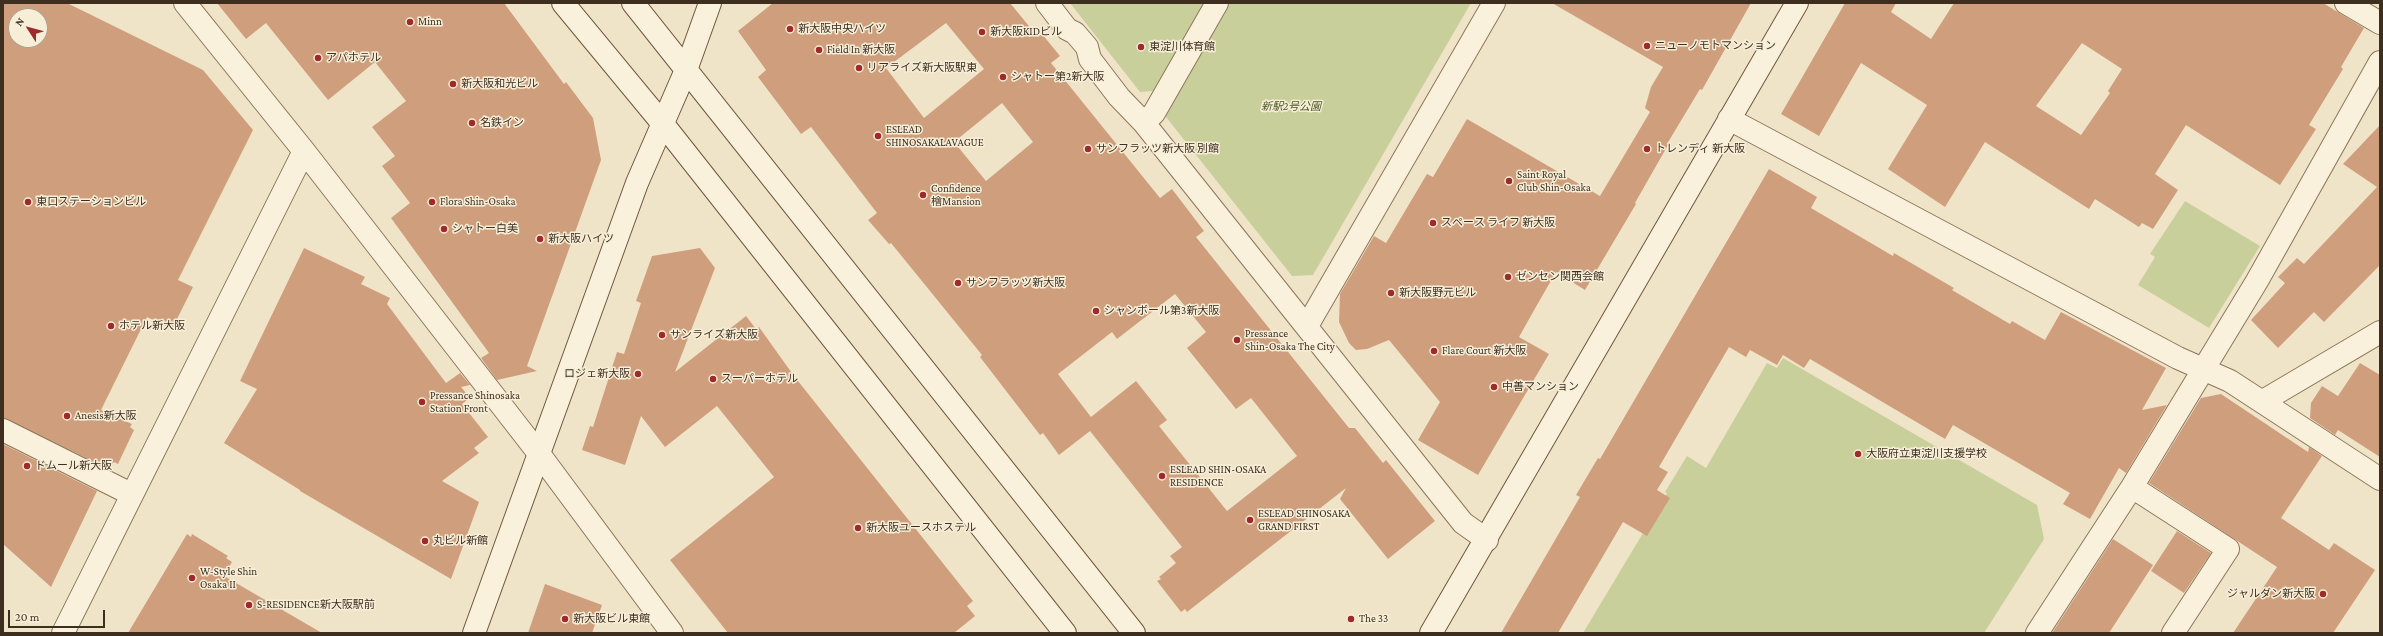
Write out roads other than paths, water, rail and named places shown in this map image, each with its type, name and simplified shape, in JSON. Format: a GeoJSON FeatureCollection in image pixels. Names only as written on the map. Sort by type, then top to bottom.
{"type":"FeatureCollection","features":[{"type":"Feature","properties":{"kind":"street"},"geometry":{"type":"LineString","coordinates":[[185,3],[304,151],[540,455],[672,633]]}},
{"type":"Feature","properties":{"kind":"street"},"geometry":{"type":"LineString","coordinates":[[563,3],[663,124],[1066,633]]}},
{"type":"Feature","properties":{"kind":"street"},"geometry":{"type":"LineString","coordinates":[[633,3],[1134,633]]}},
{"type":"Feature","properties":{"kind":"street"},"geometry":{"type":"LineString","coordinates":[[474,633],[540,455],[637,183],[686,70],[710,3]]}},
{"type":"Feature","properties":{"kind":"street"},"geometry":{"type":"LineString","coordinates":[[1047,3],[1067,29],[1075,33],[1086,47],[1090,59],[1119,97],[1144,123],[1464,523],[1487,540]]}},
{"type":"Feature","properties":{"kind":"street"},"geometry":{"type":"LineString","coordinates":[[1144,123],[1154,113],[1217,3]]}},
{"type":"Feature","properties":{"kind":"street"},"geometry":{"type":"LineString","coordinates":[[1307,326],[1494,3]]}},
{"type":"Feature","properties":{"kind":"street"},"geometry":{"type":"LineString","coordinates":[[1431,633],[1487,540],[1797,3]]}},
{"type":"Feature","properties":{"kind":"street"},"geometry":{"type":"LineString","coordinates":[[2346,3],[2380,23]]}},
{"type":"Feature","properties":{"kind":"street"},"geometry":{"type":"LineString","coordinates":[[2038,633],[2132,487],[2204,370],[2257,281],[2380,62]]}},
{"type":"Feature","properties":{"kind":"street"},"geometry":{"type":"LineString","coordinates":[[1729,119],[2178,358],[2230,381],[2263,401],[2380,479]]}},
{"type":"Feature","properties":{"kind":"street"},"geometry":{"type":"LineString","coordinates":[[63,633],[131,494],[304,151]]}},
{"type":"Feature","properties":{"kind":"street"},"geometry":{"type":"LineString","coordinates":[[2263,401],[2380,332]]}},
{"type":"Feature","properties":{"kind":"street"},"geometry":{"type":"LineString","coordinates":[[3,430],[131,494]]}},
{"type":"Feature","properties":{"kind":"street"},"geometry":{"type":"LineString","coordinates":[[2132,487],[2228,549],[2173,633]]}},
{"type":"Feature","properties":{"kind":"place","name":"Minn"},"geometry":{"type":"Point","coordinates":[410,22]}},
{"type":"Feature","properties":{"kind":"place","name":"新大阪中央ハイツ"},"geometry":{"type":"Point","coordinates":[790,29]}},
{"type":"Feature","properties":{"kind":"place","name":"新大阪KIDビル"},"geometry":{"type":"Point","coordinates":[982,32]}},
{"type":"Feature","properties":{"kind":"place","name":"ニューノモトマンション"},"geometry":{"type":"Point","coordinates":[1647,46]}},
{"type":"Feature","properties":{"kind":"place","name":"東淀川体育館"},"geometry":{"type":"Point","coordinates":[1141,47]}},
{"type":"Feature","properties":{"kind":"place","name":"Field In 新大阪"},"geometry":{"type":"Point","coordinates":[819,50]}},
{"type":"Feature","properties":{"kind":"place","name":"アパホテル"},"geometry":{"type":"Point","coordinates":[318,58]}},
{"type":"Feature","properties":{"kind":"place","name":"リアライズ新大阪駅東"},"geometry":{"type":"Point","coordinates":[859,68]}},
{"type":"Feature","properties":{"kind":"place","name":"シャトー第2新大阪"},"geometry":{"type":"Point","coordinates":[1003,77]}},
{"type":"Feature","properties":{"kind":"place","name":"新大阪和光ビル"},"geometry":{"type":"Point","coordinates":[453,84]}},
{"type":"Feature","properties":{"kind":"place","name":"名鉄イン"},"geometry":{"type":"Point","coordinates":[472,123]}},
{"type":"Feature","properties":{"kind":"place","name":"ESLEAD SHINOSAKALAVAGUE"},"geometry":{"type":"Point","coordinates":[878,136]}},
{"type":"Feature","properties":{"kind":"place","name":"サンフラッツ新大阪 別館"},"geometry":{"type":"Point","coordinates":[1088,149]}},
{"type":"Feature","properties":{"kind":"place","name":"トレンディ 新大阪"},"geometry":{"type":"Point","coordinates":[1647,149]}},
{"type":"Feature","properties":{"kind":"place","name":"Saint Royal Club Shin-Osaka"},"geometry":{"type":"Point","coordinates":[1509,181]}},
{"type":"Feature","properties":{"kind":"place","name":"Confidence 檜Mansion"},"geometry":{"type":"Point","coordinates":[923,195]}},
{"type":"Feature","properties":{"kind":"place","name":"東口ステーションビル"},"geometry":{"type":"Point","coordinates":[28,202]}},
{"type":"Feature","properties":{"kind":"place","name":"Flora Shin-Osaka"},"geometry":{"type":"Point","coordinates":[432,202]}},
{"type":"Feature","properties":{"kind":"place","name":"スペース ライフ 新大阪"},"geometry":{"type":"Point","coordinates":[1433,223]}},
{"type":"Feature","properties":{"kind":"place","name":"シャトー白美"},"geometry":{"type":"Point","coordinates":[444,229]}},
{"type":"Feature","properties":{"kind":"place","name":"新大阪ハイツ"},"geometry":{"type":"Point","coordinates":[540,239]}},
{"type":"Feature","properties":{"kind":"place","name":"ゼンセン関西会館"},"geometry":{"type":"Point","coordinates":[1508,277]}},
{"type":"Feature","properties":{"kind":"place","name":"サンフラッツ新大阪"},"geometry":{"type":"Point","coordinates":[958,283]}},
{"type":"Feature","properties":{"kind":"place","name":"新大阪野元ビル"},"geometry":{"type":"Point","coordinates":[1391,293]}},
{"type":"Feature","properties":{"kind":"place","name":"シャンボール第3新大阪"},"geometry":{"type":"Point","coordinates":[1096,311]}},
{"type":"Feature","properties":{"kind":"place","name":"ホテル新大阪"},"geometry":{"type":"Point","coordinates":[111,326]}},
{"type":"Feature","properties":{"kind":"place","name":"サンライズ新大阪"},"geometry":{"type":"Point","coordinates":[662,335]}},
{"type":"Feature","properties":{"kind":"place","name":"Pressance Shin-Osaka The City"},"geometry":{"type":"Point","coordinates":[1237,340]}},
{"type":"Feature","properties":{"kind":"place","name":"Flare Court 新大阪"},"geometry":{"type":"Point","coordinates":[1434,351]}},
{"type":"Feature","properties":{"kind":"place","name":"ロジェ新大阪"},"geometry":{"type":"Point","coordinates":[638,374]}},
{"type":"Feature","properties":{"kind":"place","name":"スーパーホテル"},"geometry":{"type":"Point","coordinates":[713,379]}},
{"type":"Feature","properties":{"kind":"place","name":"中善マンション"},"geometry":{"type":"Point","coordinates":[1494,387]}},
{"type":"Feature","properties":{"kind":"place","name":"Pressance Shinosaka Station Front"},"geometry":{"type":"Point","coordinates":[422,402]}},
{"type":"Feature","properties":{"kind":"place","name":"Anesis新大阪"},"geometry":{"type":"Point","coordinates":[67,416]}},
{"type":"Feature","properties":{"kind":"place","name":"大阪府立東淀川支援学校"},"geometry":{"type":"Point","coordinates":[1858,454]}},
{"type":"Feature","properties":{"kind":"place","name":"ドムール新大阪"},"geometry":{"type":"Point","coordinates":[27,466]}},
{"type":"Feature","properties":{"kind":"place","name":"ESLEAD SHIN-OSAKA RESIDENCE"},"geometry":{"type":"Point","coordinates":[1162,476]}},
{"type":"Feature","properties":{"kind":"place","name":"ESLEAD SHINOSAKA GRAND FIRST"},"geometry":{"type":"Point","coordinates":[1250,520]}},
{"type":"Feature","properties":{"kind":"place","name":"新大阪ユースホステル"},"geometry":{"type":"Point","coordinates":[858,528]}},
{"type":"Feature","properties":{"kind":"place","name":"丸ビル新館"},"geometry":{"type":"Point","coordinates":[425,541]}},
{"type":"Feature","properties":{"kind":"place","name":"W-Style Shin Osaka II"},"geometry":{"type":"Point","coordinates":[192,578]}},
{"type":"Feature","properties":{"kind":"place","name":"ジャルダン新大阪"},"geometry":{"type":"Point","coordinates":[2323,594]}},
{"type":"Feature","properties":{"kind":"place","name":"S-RESIDENCE新大阪駅前"},"geometry":{"type":"Point","coordinates":[249,605]}},
{"type":"Feature","properties":{"kind":"place","name":"新大阪ビル東館"},"geometry":{"type":"Point","coordinates":[565,619]}},
{"type":"Feature","properties":{"kind":"place","name":"The 33"},"geometry":{"type":"Point","coordinates":[1351,619]}},
{"type":"Feature","properties":{"kind":"park label","name":"新駅2号公園"},"geometry":{"type":"Point","coordinates":[1291,107]}}]}
